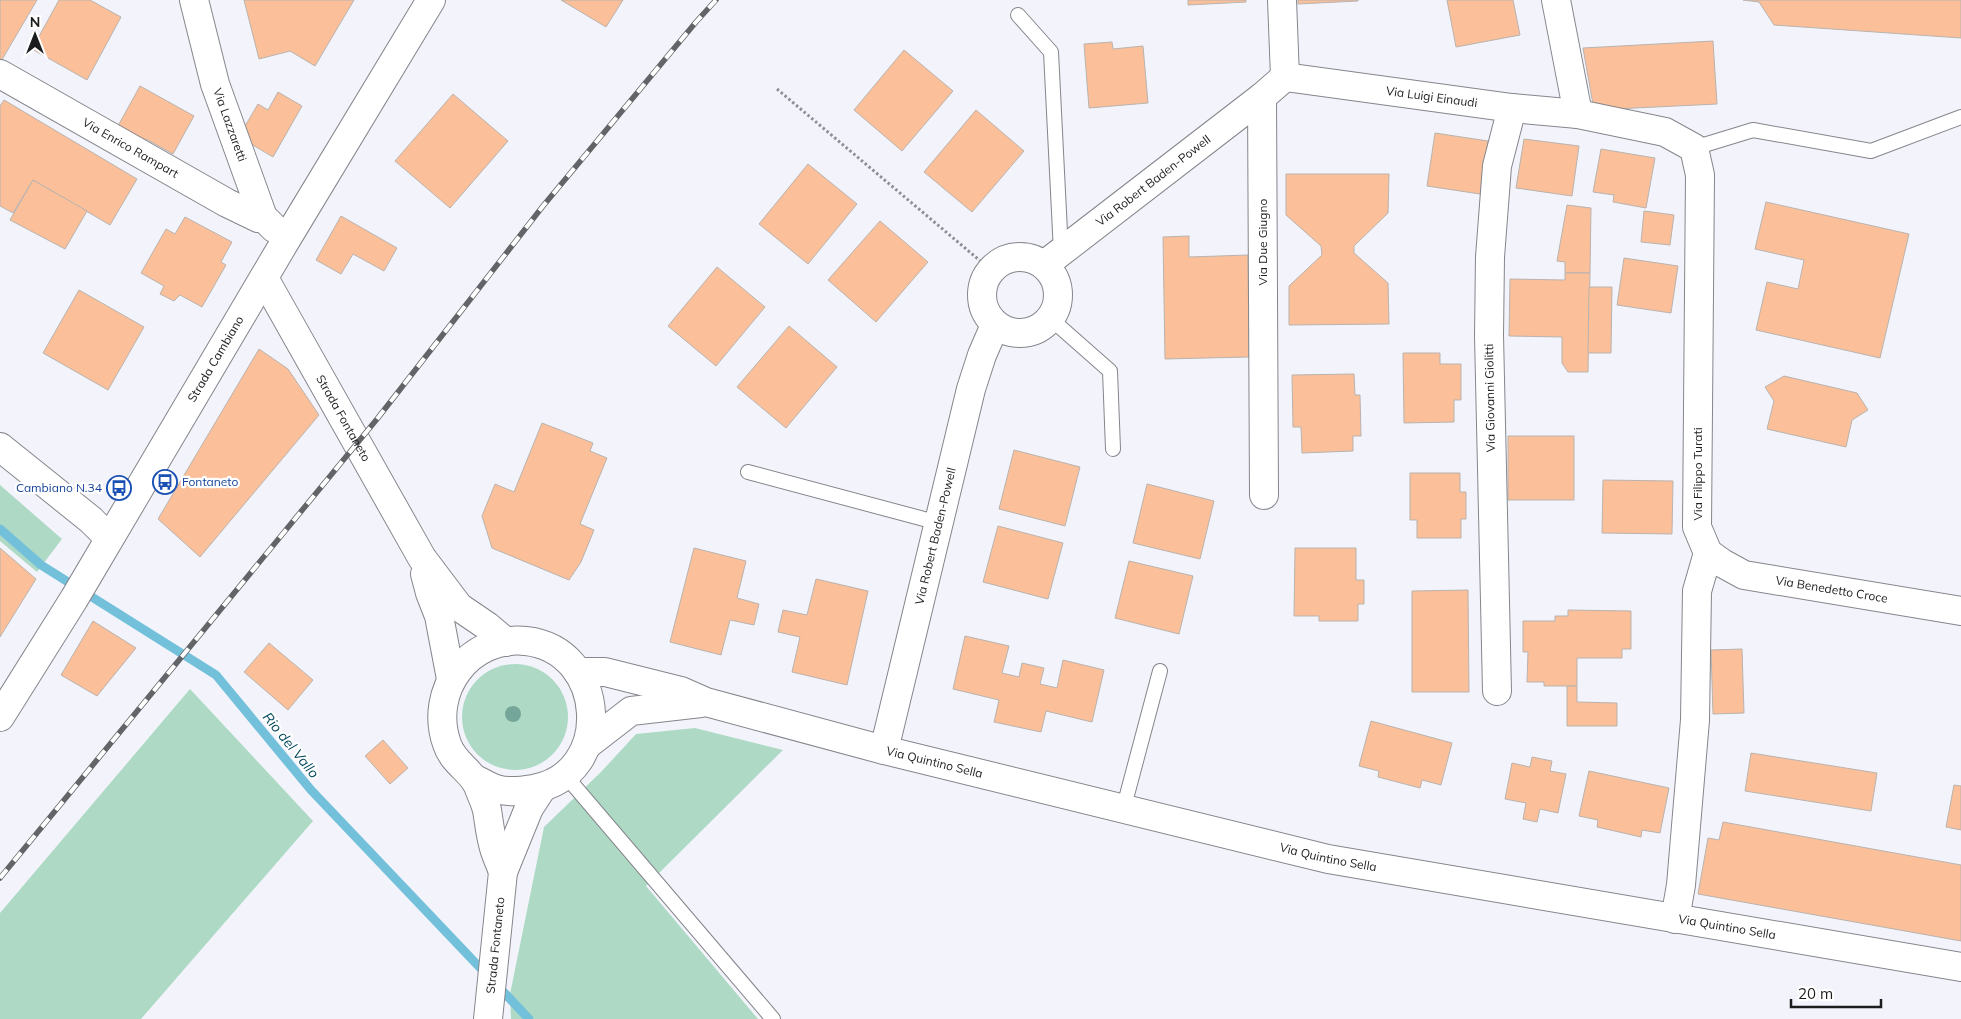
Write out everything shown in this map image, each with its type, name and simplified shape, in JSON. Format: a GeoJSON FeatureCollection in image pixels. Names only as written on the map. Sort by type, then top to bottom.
{"type":"FeatureCollection","features":[{"type":"Feature","properties":{"kind":"street","name":"Via Lazzaretti"},"geometry":{"type":"LineString","coordinates":[[194,0],[215,84],[263,217],[286,240]]}},
{"type":"Feature","properties":{"kind":"street","name":"Strada Cambiano"},"geometry":{"type":"LineString","coordinates":[[0,717],[74,599],[286,240],[431,0]]}},
{"type":"Feature","properties":{"kind":"street"},"geometry":{"type":"LineString","coordinates":[[1262,96],[1285,78],[1282,0]]}},
{"type":"Feature","properties":{"kind":"street"},"geometry":{"type":"LineString","coordinates":[[1556,0],[1578,114],[1665,132],[1694,148]]}},
{"type":"Feature","properties":{"kind":"street","name":"Via Enrico Rampart"},"geometry":{"type":"LineString","coordinates":[[0,74],[227,203],[258,218],[263,217]]}},
{"type":"Feature","properties":{"kind":"street","name":"Via Luigi Einaudi"},"geometry":{"type":"LineString","coordinates":[[1285,78],[1512,108],[1578,114]]}},
{"type":"Feature","properties":{"kind":"street","name":"Via Robert Baden-Powell"},"geometry":{"type":"LineString","coordinates":[[1053,258],[1262,96]]}},
{"type":"Feature","properties":{"kind":"street","name":"Via Due Giugno"},"geometry":{"type":"LineString","coordinates":[[1262,96],[1264,494]]}},
{"type":"Feature","properties":{"kind":"street","name":"Via Giovanni Giolitti"},"geometry":{"type":"LineString","coordinates":[[1497,691],[1489,345],[1490,257],[1497,166],[1512,108]]}},
{"type":"Feature","properties":{"kind":"street","name":"Via Filippo Turati"},"geometry":{"type":"LineString","coordinates":[[1694,148],[1700,175],[1697,527],[1708,553]]}},
{"type":"Feature","properties":{"kind":"street"},"geometry":{"type":"LineString","coordinates":[[1010,258],[1053,258],[1052,274],[1057,284],[1059,296],[1057,308],[1051,319],[1042,328],[1029,333],[1016,334],[995,325],[985,311],[982,298],[983,284],[990,270],[1010,258]]}},
{"type":"Feature","properties":{"kind":"street","name":"Strada Fontaneto"},"geometry":{"type":"LineString","coordinates":[[264,278],[422,558],[459,607],[506,642]]}},
{"type":"Feature","properties":{"kind":"street","name":"Via Robert Baden-Powell"},"geometry":{"type":"LineString","coordinates":[[884,750],[971,389],[982,355],[995,325]]}},
{"type":"Feature","properties":{"kind":"street"},"geometry":{"type":"LineString","coordinates":[[0,447],[87,516],[105,544]]}},
{"type":"Feature","properties":{"kind":"street"},"geometry":{"type":"LineString","coordinates":[[1675,918],[1681,886],[1695,720],[1697,591],[1708,553]]}},
{"type":"Feature","properties":{"kind":"street","name":"Via Benedetto Croce"},"geometry":{"type":"LineString","coordinates":[[1708,553],[1744,575],[1961,611]]}},
{"type":"Feature","properties":{"kind":"street","name":"Strada Fontaneto"},"geometry":{"type":"LineString","coordinates":[[422,558],[430,593],[439,616],[451,680]]}},
{"type":"Feature","properties":{"kind":"street"},"geometry":{"type":"LineString","coordinates":[[526,641],[546,647],[564,657],[578,672],[590,695],[593,720],[587,745],[578,761],[554,782],[519,792],[497,789],[475,779],[459,764],[447,745],[442,723],[443,700],[451,680],[465,661],[484,648],[506,642],[526,641]]}},
{"type":"Feature","properties":{"kind":"street","name":"Via Quintino Sella"},"geometry":{"type":"LineString","coordinates":[[578,672],[605,672],[681,692],[706,702],[884,750],[1328,859],[1961,967]]}},
{"type":"Feature","properties":{"kind":"street","name":"Via Quintino Sella"},"geometry":{"type":"LineString","coordinates":[[587,745],[631,710],[706,702]]}},
{"type":"Feature","properties":{"kind":"street","name":"Strada Fontaneto"},"geometry":{"type":"LineString","coordinates":[[475,779],[486,809],[493,845],[503,872]]}},
{"type":"Feature","properties":{"kind":"street","name":"Strada Fontaneto"},"geometry":{"type":"LineString","coordinates":[[488,1019],[503,872],[529,808],[554,782]]}},
{"type":"Feature","properties":{"kind":"lane"},"geometry":{"type":"LineString","coordinates":[[1018,15],[1051,52],[1053,258]]}},
{"type":"Feature","properties":{"kind":"lane"},"geometry":{"type":"LineString","coordinates":[[1694,148],[1752,130],[1871,151],[1961,117]]}},
{"type":"Feature","properties":{"kind":"lane"},"geometry":{"type":"LineString","coordinates":[[1051,319],[1110,371],[1113,449]]}},
{"type":"Feature","properties":{"kind":"lane"},"geometry":{"type":"LineString","coordinates":[[748,472],[939,523]]}},
{"type":"Feature","properties":{"kind":"lane"},"geometry":{"type":"LineString","coordinates":[[1123,810],[1160,671]]}},
{"type":"Feature","properties":{"kind":"lane"},"geometry":{"type":"LineString","coordinates":[[554,782],[773,1019]]}},
{"type":"Feature","properties":{"kind":"path"},"geometry":{"type":"LineString","coordinates":[[777,88],[990,270]]}},
{"type":"Feature","properties":{"kind":"green space"},"geometry":{"type":"Polygon","coordinates":[[[0,485],[62,539],[37,572],[0,541],[0,485]]]}},
{"type":"Feature","properties":{"kind":"green space"},"geometry":{"type":"Polygon","coordinates":[[[515,664],[535,668],[553,679],[564,697],[568,717],[564,737],[553,755],[535,766],[515,770],[495,766],[477,755],[466,737],[462,717],[466,697],[477,679],[495,668],[515,664]]]}},
{"type":"Feature","properties":{"kind":"green space"},"geometry":{"type":"Polygon","coordinates":[[[190,689],[313,821],[141,1019],[0,1019],[0,913],[190,689]]]}},
{"type":"Feature","properties":{"kind":"green space"},"geometry":{"type":"Polygon","coordinates":[[[695,728],[783,750],[646,886],[758,1019],[511,1019],[510,994],[544,827],[601,772],[636,734],[695,728]]]}},
{"type":"Feature","properties":{"kind":"building"},"geometry":{"type":"Polygon","coordinates":[[[0,0],[37,0],[0,63],[0,0]]]}},
{"type":"Feature","properties":{"kind":"building"},"geometry":{"type":"Polygon","coordinates":[[[59,0],[90,0],[121,17],[87,80],[32,49],[59,0]]]}},
{"type":"Feature","properties":{"kind":"building"},"geometry":{"type":"Polygon","coordinates":[[[244,0],[354,0],[315,66],[290,51],[259,59],[244,0]]]}},
{"type":"Feature","properties":{"kind":"building"},"geometry":{"type":"Polygon","coordinates":[[[561,0],[623,0],[606,27],[561,0]]]}},
{"type":"Feature","properties":{"kind":"building"},"geometry":{"type":"Polygon","coordinates":[[[1188,0],[1246,0],[1246,2],[1188,5],[1188,0]]]}},
{"type":"Feature","properties":{"kind":"building"},"geometry":{"type":"Polygon","coordinates":[[[1298,0],[1358,0],[1358,1],[1298,4],[1298,0]]]}},
{"type":"Feature","properties":{"kind":"building"},"geometry":{"type":"Polygon","coordinates":[[[1447,0],[1513,0],[1520,35],[1456,47],[1447,0]]]}},
{"type":"Feature","properties":{"kind":"building"},"geometry":{"type":"Polygon","coordinates":[[[1743,0],[1961,0],[1961,38],[1774,25],[1759,2],[1743,0]]]}},
{"type":"Feature","properties":{"kind":"building"},"geometry":{"type":"Polygon","coordinates":[[[1713,41],[1717,104],[1594,110],[1583,48],[1713,41]]]}},
{"type":"Feature","properties":{"kind":"building"},"geometry":{"type":"Polygon","coordinates":[[[1112,42],[1113,49],[1143,46],[1148,103],[1089,108],[1084,44],[1112,42]]]}},
{"type":"Feature","properties":{"kind":"building"},"geometry":{"type":"Polygon","coordinates":[[[904,50],[953,91],[902,151],[854,110],[904,50]]]}},
{"type":"Feature","properties":{"kind":"building"},"geometry":{"type":"Polygon","coordinates":[[[140,86],[194,116],[173,154],[146,139],[141,147],[114,133],[140,86]]]}},
{"type":"Feature","properties":{"kind":"building"},"geometry":{"type":"Polygon","coordinates":[[[278,92],[302,106],[273,157],[251,144],[245,126],[258,104],[268,110],[278,92]]]}},
{"type":"Feature","properties":{"kind":"building"},"geometry":{"type":"Polygon","coordinates":[[[453,94],[508,141],[450,208],[395,161],[453,94]]]}},
{"type":"Feature","properties":{"kind":"building"},"geometry":{"type":"Polygon","coordinates":[[[4,100],[137,179],[110,225],[33,180],[13,213],[0,206],[0,106],[4,100]]]}},
{"type":"Feature","properties":{"kind":"building"},"geometry":{"type":"Polygon","coordinates":[[[976,110],[1024,151],[972,212],[924,172],[976,110]]]}},
{"type":"Feature","properties":{"kind":"building"},"geometry":{"type":"Polygon","coordinates":[[[1435,133],[1488,141],[1480,194],[1427,186],[1435,133]]]}},
{"type":"Feature","properties":{"kind":"building"},"geometry":{"type":"Polygon","coordinates":[[[1524,139],[1579,146],[1572,196],[1516,188],[1524,139]]]}},
{"type":"Feature","properties":{"kind":"building"},"geometry":{"type":"Polygon","coordinates":[[[1601,149],[1655,158],[1646,208],[1613,202],[1614,195],[1593,192],[1601,149]]]}},
{"type":"Feature","properties":{"kind":"building"},"geometry":{"type":"Polygon","coordinates":[[[808,164],[857,204],[808,264],[759,224],[808,164]]]}},
{"type":"Feature","properties":{"kind":"building"},"geometry":{"type":"Polygon","coordinates":[[[1286,174],[1389,174],[1388,213],[1354,246],[1354,253],[1388,283],[1389,324],[1289,325],[1289,286],[1322,255],[1321,246],[1286,215],[1286,174]]]}},
{"type":"Feature","properties":{"kind":"building"},"geometry":{"type":"Polygon","coordinates":[[[33,180],[87,211],[65,249],[10,220],[33,180]]]}},
{"type":"Feature","properties":{"kind":"building"},"geometry":{"type":"Polygon","coordinates":[[[1766,202],[1909,234],[1880,358],[1756,330],[1767,282],[1798,289],[1804,260],[1755,249],[1766,202]]]}},
{"type":"Feature","properties":{"kind":"building"},"geometry":{"type":"Polygon","coordinates":[[[1567,205],[1591,208],[1590,273],[1565,273],[1565,262],[1557,261],[1567,205]]]}},
{"type":"Feature","properties":{"kind":"building"},"geometry":{"type":"Polygon","coordinates":[[[1644,211],[1674,215],[1670,245],[1641,242],[1644,211]]]}},
{"type":"Feature","properties":{"kind":"building"},"geometry":{"type":"Polygon","coordinates":[[[341,216],[397,248],[384,271],[353,254],[341,274],[316,260],[341,216]]]}},
{"type":"Feature","properties":{"kind":"building"},"geometry":{"type":"Polygon","coordinates":[[[185,217],[232,242],[221,262],[226,265],[202,307],[180,295],[174,301],[160,294],[164,286],[141,273],[166,229],[175,234],[185,217]]]}},
{"type":"Feature","properties":{"kind":"building"},"geometry":{"type":"Polygon","coordinates":[[[880,221],[928,262],[876,322],[828,280],[880,221]]]}},
{"type":"Feature","properties":{"kind":"building"},"geometry":{"type":"Polygon","coordinates":[[[1189,236],[1189,257],[1248,255],[1249,357],[1165,359],[1163,237],[1189,236]]]}},
{"type":"Feature","properties":{"kind":"building"},"geometry":{"type":"Polygon","coordinates":[[[1624,258],[1678,266],[1671,313],[1617,305],[1624,258]]]}},
{"type":"Feature","properties":{"kind":"building"},"geometry":{"type":"Polygon","coordinates":[[[717,267],[765,307],[716,366],[668,326],[717,267]]]}},
{"type":"Feature","properties":{"kind":"building"},"geometry":{"type":"Polygon","coordinates":[[[1565,273],[1590,273],[1588,372],[1568,372],[1562,363],[1562,337],[1509,336],[1510,279],[1565,280],[1565,273]]]}},
{"type":"Feature","properties":{"kind":"building"},"geometry":{"type":"Polygon","coordinates":[[[1589,287],[1612,287],[1611,353],[1588,353],[1589,287]]]}},
{"type":"Feature","properties":{"kind":"building"},"geometry":{"type":"Polygon","coordinates":[[[79,290],[144,327],[108,390],[43,353],[79,290]]]}},
{"type":"Feature","properties":{"kind":"building"},"geometry":{"type":"Polygon","coordinates":[[[789,326],[837,367],[786,428],[737,387],[789,326]]]}},
{"type":"Feature","properties":{"kind":"building"},"geometry":{"type":"Polygon","coordinates":[[[259,349],[288,369],[319,415],[200,557],[158,519],[259,349]]]}},
{"type":"Feature","properties":{"kind":"building"},"geometry":{"type":"Polygon","coordinates":[[[1403,353],[1440,353],[1440,364],[1461,364],[1461,400],[1454,400],[1454,422],[1404,423],[1403,353]]]}},
{"type":"Feature","properties":{"kind":"building"},"geometry":{"type":"Polygon","coordinates":[[[1354,374],[1355,395],[1360,395],[1361,436],[1353,436],[1353,451],[1302,453],[1301,427],[1293,427],[1292,375],[1354,374]]]}},
{"type":"Feature","properties":{"kind":"building"},"geometry":{"type":"Polygon","coordinates":[[[1784,376],[1857,393],[1868,410],[1852,420],[1846,447],[1767,429],[1774,401],[1765,387],[1784,376]]]}},
{"type":"Feature","properties":{"kind":"building"},"geometry":{"type":"Polygon","coordinates":[[[542,423],[593,443],[590,451],[607,458],[580,524],[594,530],[581,562],[569,580],[492,548],[482,516],[495,484],[514,492],[542,423]]]}},
{"type":"Feature","properties":{"kind":"building"},"geometry":{"type":"Polygon","coordinates":[[[1508,436],[1574,436],[1574,500],[1508,500],[1508,436]]]}},
{"type":"Feature","properties":{"kind":"building"},"geometry":{"type":"Polygon","coordinates":[[[1014,450],[1080,467],[1065,526],[999,509],[1014,450]]]}},
{"type":"Feature","properties":{"kind":"building"},"geometry":{"type":"Polygon","coordinates":[[[1410,473],[1460,473],[1460,492],[1466,492],[1466,519],[1461,519],[1461,538],[1417,538],[1417,520],[1410,520],[1410,473]]]}},
{"type":"Feature","properties":{"kind":"building"},"geometry":{"type":"Polygon","coordinates":[[[1603,480],[1673,481],[1672,534],[1602,533],[1603,480]]]}},
{"type":"Feature","properties":{"kind":"building"},"geometry":{"type":"Polygon","coordinates":[[[1147,484],[1214,501],[1200,559],[1133,543],[1147,484]]]}},
{"type":"Feature","properties":{"kind":"building"},"geometry":{"type":"Polygon","coordinates":[[[998,526],[1063,543],[1048,599],[983,582],[998,526]]]}},
{"type":"Feature","properties":{"kind":"building"},"geometry":{"type":"Polygon","coordinates":[[[0,548],[36,579],[0,637],[0,548]]]}},
{"type":"Feature","properties":{"kind":"building"},"geometry":{"type":"Polygon","coordinates":[[[694,548],[746,561],[737,598],[759,604],[754,625],[730,620],[721,655],[670,642],[694,548]]]}},
{"type":"Feature","properties":{"kind":"building"},"geometry":{"type":"Polygon","coordinates":[[[1295,548],[1356,548],[1356,580],[1364,580],[1364,604],[1358,604],[1358,621],[1319,621],[1319,616],[1294,616],[1295,548]]]}},
{"type":"Feature","properties":{"kind":"building"},"geometry":{"type":"Polygon","coordinates":[[[1129,561],[1193,576],[1179,634],[1115,618],[1129,561]]]}},
{"type":"Feature","properties":{"kind":"building"},"geometry":{"type":"Polygon","coordinates":[[[816,579],[868,591],[847,685],[792,672],[800,637],[778,632],[783,610],[807,615],[816,579]]]}},
{"type":"Feature","properties":{"kind":"building"},"geometry":{"type":"Polygon","coordinates":[[[1468,590],[1469,692],[1412,692],[1412,591],[1468,590]]]}},
{"type":"Feature","properties":{"kind":"building"},"geometry":{"type":"Polygon","coordinates":[[[1568,610],[1631,611],[1631,649],[1622,649],[1622,658],[1577,658],[1577,686],[1544,686],[1544,682],[1527,682],[1528,652],[1523,652],[1523,621],[1555,621],[1555,616],[1568,616],[1568,610]]]}},
{"type":"Feature","properties":{"kind":"building"},"geometry":{"type":"Polygon","coordinates":[[[93,621],[136,648],[97,696],[61,675],[93,621]]]}},
{"type":"Feature","properties":{"kind":"building"},"geometry":{"type":"Polygon","coordinates":[[[965,636],[1009,646],[1002,673],[1019,677],[1022,663],[1044,668],[1040,684],[1057,688],[1063,660],[1104,670],[1092,722],[1046,711],[1041,732],[994,722],[999,700],[953,689],[965,636]]]}},
{"type":"Feature","properties":{"kind":"building"},"geometry":{"type":"Polygon","coordinates":[[[269,643],[313,680],[288,710],[244,672],[269,643]]]}},
{"type":"Feature","properties":{"kind":"building"},"geometry":{"type":"Polygon","coordinates":[[[1742,649],[1744,713],[1713,714],[1711,650],[1742,649]]]}},
{"type":"Feature","properties":{"kind":"building"},"geometry":{"type":"Polygon","coordinates":[[[1567,686],[1577,686],[1577,702],[1617,703],[1617,726],[1567,726],[1567,686]]]}},
{"type":"Feature","properties":{"kind":"building"},"geometry":{"type":"Polygon","coordinates":[[[1371,721],[1452,743],[1441,785],[1422,780],[1420,788],[1378,777],[1379,771],[1359,766],[1371,721]]]}},
{"type":"Feature","properties":{"kind":"building"},"geometry":{"type":"Polygon","coordinates":[[[383,740],[408,768],[390,784],[365,756],[383,740]]]}},
{"type":"Feature","properties":{"kind":"building"},"geometry":{"type":"Polygon","coordinates":[[[1751,753],[1877,773],[1871,811],[1745,791],[1751,753]]]}},
{"type":"Feature","properties":{"kind":"building"},"geometry":{"type":"Polygon","coordinates":[[[1532,757],[1552,761],[1550,771],[1566,774],[1558,813],[1540,809],[1537,822],[1523,819],[1526,803],[1505,799],[1512,763],[1530,767],[1532,757]]]}},
{"type":"Feature","properties":{"kind":"building"},"geometry":{"type":"Polygon","coordinates":[[[1589,771],[1669,788],[1660,833],[1642,830],[1641,837],[1597,827],[1598,820],[1579,816],[1589,771]]]}},
{"type":"Feature","properties":{"kind":"building"},"geometry":{"type":"Polygon","coordinates":[[[1954,785],[1961,786],[1961,830],[1946,827],[1954,785]]]}},
{"type":"Feature","properties":{"kind":"building"},"geometry":{"type":"Polygon","coordinates":[[[1723,822],[1961,865],[1961,941],[1698,894],[1708,838],[1719,840],[1723,822]]]}},
{"type":"Feature","properties":{"kind":"waterway","name":"Rio del Vallo"},"geometry":{"type":"LineString","coordinates":[[0,529],[41,565],[216,675],[311,790],[486,974]]}},
{"type":"Feature","properties":{"kind":"waterway","name":"Rio del Vallo"},"geometry":{"type":"LineString","coordinates":[[497,985],[529,1019]]}},
{"type":"Feature","properties":{"kind":"railway"},"geometry":{"type":"LineString","coordinates":[[0,878],[377,419],[543,206],[716,0]]}},
{"type":"Feature","properties":{"kind":"place","name":"Fontaneto"},"geometry":{"type":"Point","coordinates":[165,482]}},
{"type":"Feature","properties":{"kind":"place","name":"Cambiano N.34"},"geometry":{"type":"Point","coordinates":[119,488]}}]}
